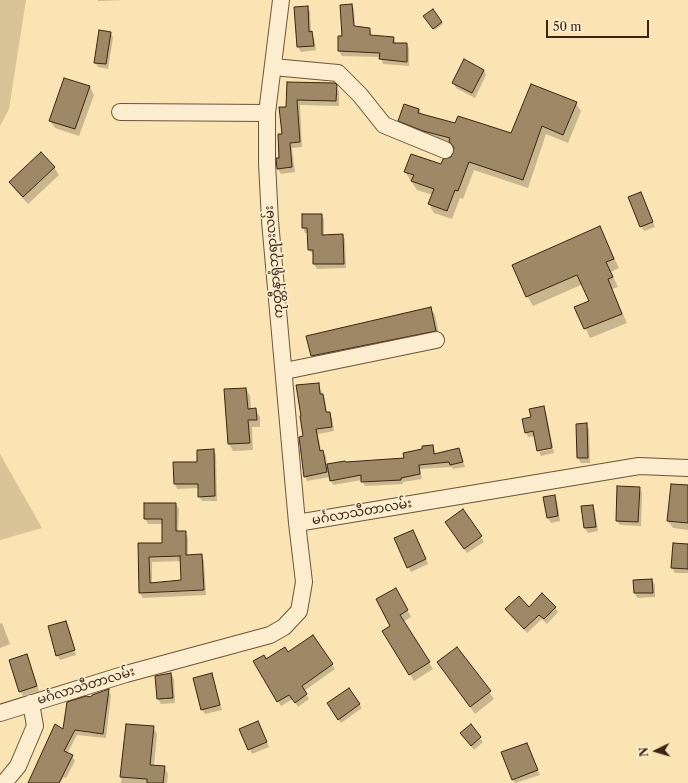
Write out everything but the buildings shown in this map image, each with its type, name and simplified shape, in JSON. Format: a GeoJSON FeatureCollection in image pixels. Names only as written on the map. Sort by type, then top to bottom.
{"type":"FeatureCollection","features":[{"type":"Feature","properties":{"kind":"street","name":"ကုတ္တီနာရုံဘုရားလမ်း"},"geometry":{"type":"LineString","coordinates":[[280,0],[267,114],[270,221],[285,371],[297,523]]}},
{"type":"Feature","properties":{"kind":"street"},"geometry":{"type":"LineString","coordinates":[[273,67],[338,73],[360,95],[384,125],[445,150]]}},
{"type":"Feature","properties":{"kind":"street"},"geometry":{"type":"LineString","coordinates":[[120,112],[267,114]]}},
{"type":"Feature","properties":{"kind":"street"},"geometry":{"type":"LineString","coordinates":[[285,371],[436,340]]}},
{"type":"Feature","properties":{"kind":"street","name":"မင်္ဂလာသီတာလမ်း"},"geometry":{"type":"LineString","coordinates":[[0,713],[126,674],[270,635],[284,627],[299,612],[304,582],[297,523],[640,466],[688,468]]}},
{"type":"Feature","properties":{"kind":"street"},"geometry":{"type":"LineString","coordinates":[[4,783],[18,766],[35,726],[31,703]]}},
{"type":"Feature","properties":{"kind":"shaded area"},"geometry":{"type":"Polygon","coordinates":[[[0,0],[26,0],[9,109],[0,126],[0,0]]]}},
{"type":"Feature","properties":{"kind":"shaded area"},"geometry":{"type":"Polygon","coordinates":[[[0,454],[42,528],[0,540],[0,454]]]}}]}
